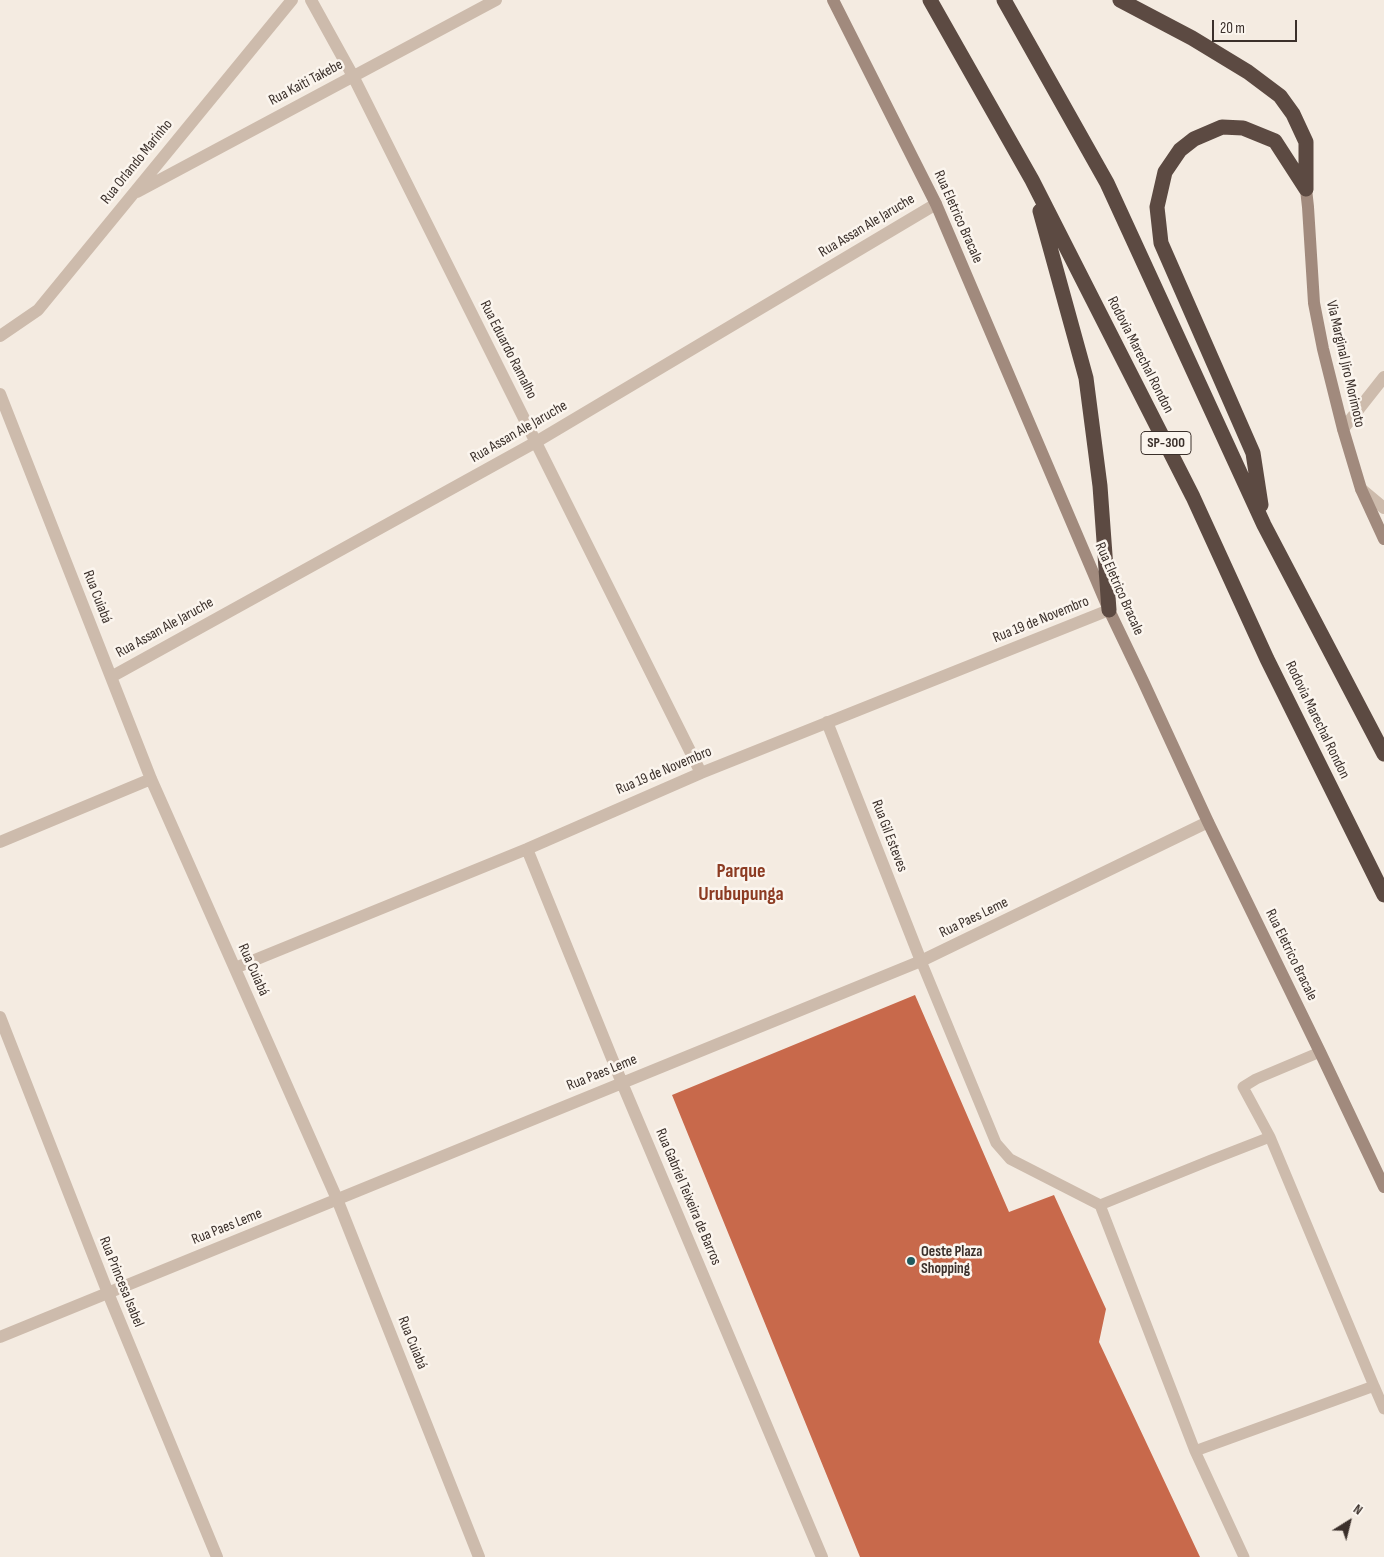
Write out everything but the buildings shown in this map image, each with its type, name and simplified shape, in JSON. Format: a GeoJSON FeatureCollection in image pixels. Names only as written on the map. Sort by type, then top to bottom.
{"type":"FeatureCollection","features":[{"type":"Feature","properties":{"kind":"highway","name":"Rodovia Marechal Rondon"},"geometry":{"type":"LineString","coordinates":[[930,0],[1032,180],[1193,497],[1267,659],[1384,895]]}},
{"type":"Feature","properties":{"kind":"highway"},"geometry":{"type":"LineString","coordinates":[[1004,0],[1107,183],[1264,525],[1384,754]]}},
{"type":"Feature","properties":{"kind":"highway"},"geometry":{"type":"LineString","coordinates":[[1120,0],[1192,38],[1248,72],[1280,96],[1292,114],[1306,142],[1306,189]]}},
{"type":"Feature","properties":{"kind":"highway"},"geometry":{"type":"LineString","coordinates":[[1264,525],[1253,453],[1161,243],[1157,207],[1165,172],[1180,150],[1194,139],[1222,127],[1243,128],[1274,141],[1306,189]]}},
{"type":"Feature","properties":{"kind":"highway"},"geometry":{"type":"LineString","coordinates":[[1032,180],[1086,378],[1100,486],[1109,610]]}},
{"type":"Feature","properties":{"kind":"main road","name":"Rua Eletrico Bracale"},"geometry":{"type":"LineString","coordinates":[[833,0],[936,204],[1109,610],[1208,822],[1384,1187]]}},
{"type":"Feature","properties":{"kind":"main road","name":"Via Marginal Jiro Morimoto"},"geometry":{"type":"LineString","coordinates":[[1306,189],[1314,303],[1343,429],[1361,489],[1384,539]]}},
{"type":"Feature","properties":{"kind":"street","name":"Rua Orlando Marinho"},"geometry":{"type":"LineString","coordinates":[[0,336],[38,310],[292,0]]}},
{"type":"Feature","properties":{"kind":"street","name":"Rua Eduardo Ramalho"},"geometry":{"type":"LineString","coordinates":[[311,0],[353,76],[701,773]]}},
{"type":"Feature","properties":{"kind":"street","name":"Rua Kaiti Takebe"},"geometry":{"type":"LineString","coordinates":[[131,195],[496,0]]}},
{"type":"Feature","properties":{"kind":"street","name":"Rua Assan Ale Jaruche"},"geometry":{"type":"LineString","coordinates":[[111,677],[536,442],[936,204]]}},
{"type":"Feature","properties":{"kind":"street"},"geometry":{"type":"LineString","coordinates":[[1343,429],[1384,377]]}},
{"type":"Feature","properties":{"kind":"street","name":"Rua Cuiabá"},"geometry":{"type":"LineString","coordinates":[[0,394],[151,779],[337,1199],[479,1557]]}},
{"type":"Feature","properties":{"kind":"street"},"geometry":{"type":"LineString","coordinates":[[1361,489],[1384,508]]}},
{"type":"Feature","properties":{"kind":"street","name":"Rua 19 de Novembro"},"geometry":{"type":"LineString","coordinates":[[235,968],[527,849],[701,773],[1109,610]]}},
{"type":"Feature","properties":{"kind":"street","name":"Rua Gil Esteves"},"geometry":{"type":"LineString","coordinates":[[827,722],[921,961]]}},
{"type":"Feature","properties":{"kind":"street"},"geometry":{"type":"LineString","coordinates":[[0,842],[151,779]]}},
{"type":"Feature","properties":{"kind":"street","name":"Rua Paes Leme"},"geometry":{"type":"LineString","coordinates":[[0,1338],[921,961],[1208,822]]}},
{"type":"Feature","properties":{"kind":"street","name":"Rua Gabriel Teixeira de Barros"},"geometry":{"type":"LineString","coordinates":[[527,849],[622,1083],[822,1557]]}},
{"type":"Feature","properties":{"kind":"street","name":"Rua Princesa Isabel"},"geometry":{"type":"LineString","coordinates":[[0,1017],[108,1294],[217,1557]]}},
{"type":"Feature","properties":{"kind":"lane"},"geometry":{"type":"LineString","coordinates":[[921,961],[996,1143],[1010,1159],[1100,1205],[1195,1451],[1244,1557]]}},
{"type":"Feature","properties":{"kind":"lane"},"geometry":{"type":"LineString","coordinates":[[1320,1052],[1256,1079],[1243,1087],[1270,1137],[1384,1409]]}},
{"type":"Feature","properties":{"kind":"lane"},"geometry":{"type":"LineString","coordinates":[[1100,1205],[1270,1137]]}},
{"type":"Feature","properties":{"kind":"lane"},"geometry":{"type":"LineString","coordinates":[[1195,1451],[1374,1386]]}},
{"type":"Feature","properties":{"kind":"place","name":"Oeste Plaza Shopping"},"geometry":{"type":"Point","coordinates":[911,1261]}},
{"type":"Feature","properties":{"kind":"district","name":"Parque Urubupunga"},"geometry":{"type":"Point","coordinates":[741,884]}}]}
